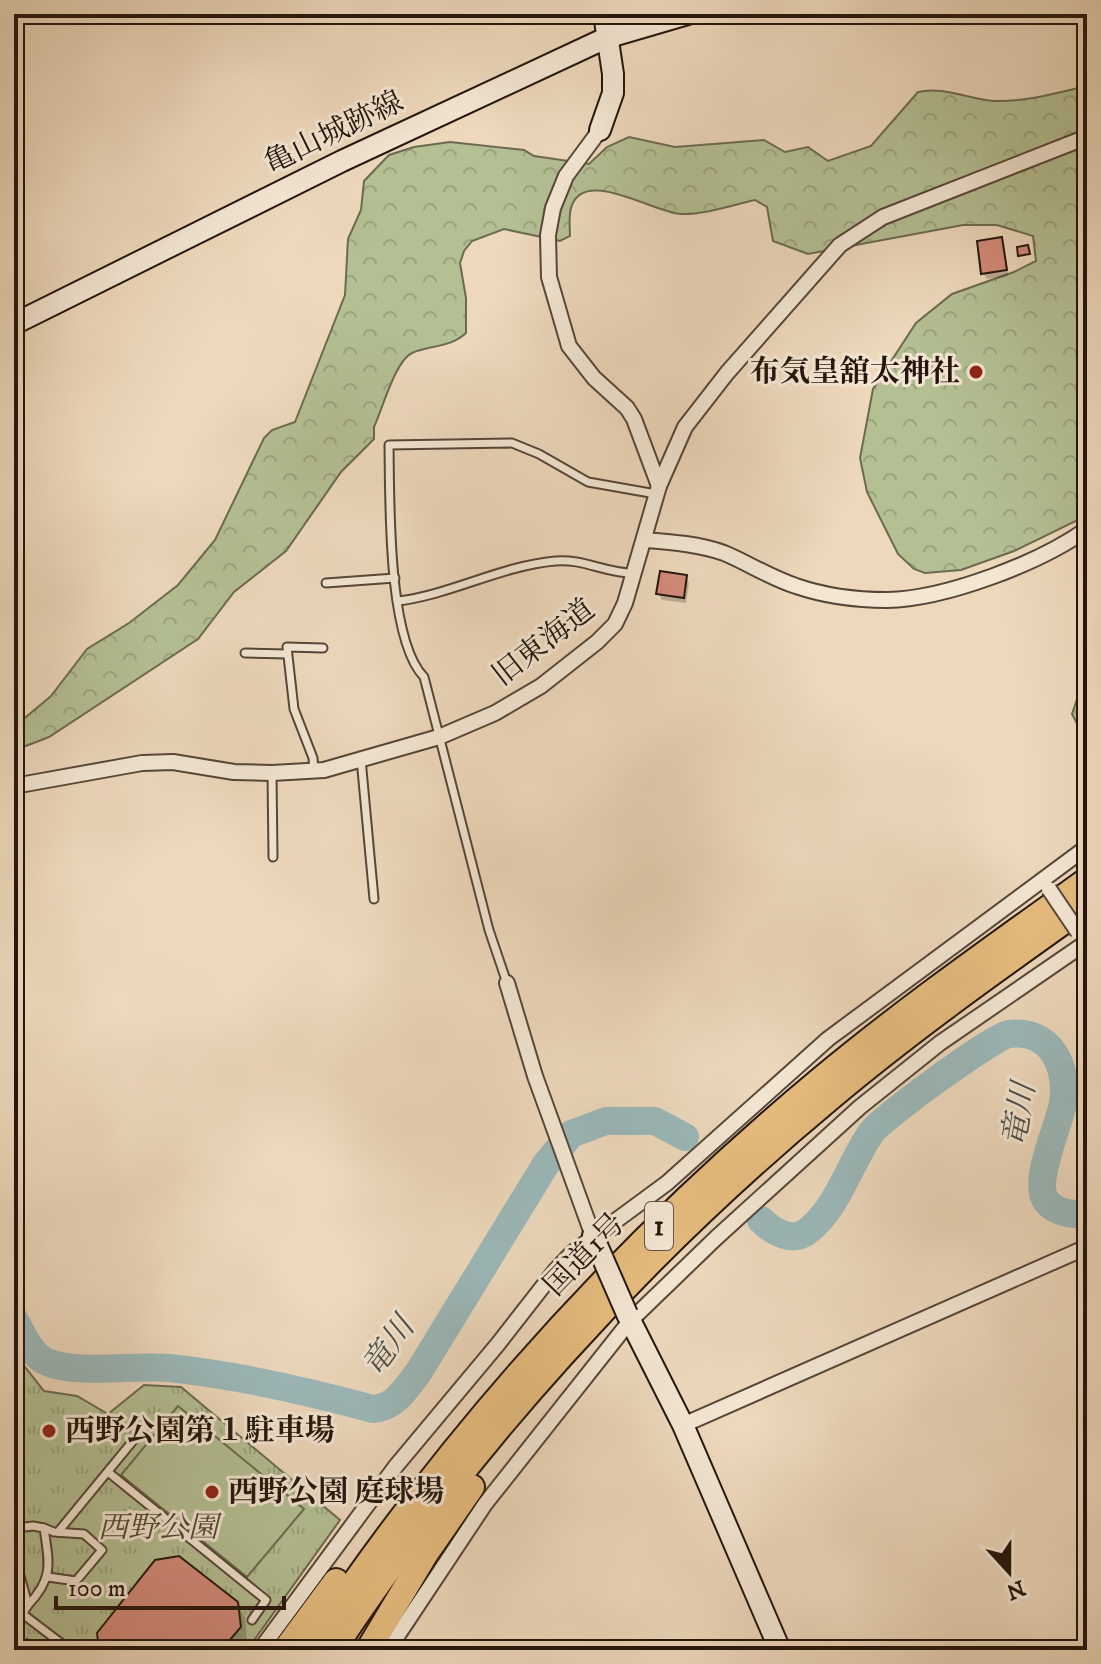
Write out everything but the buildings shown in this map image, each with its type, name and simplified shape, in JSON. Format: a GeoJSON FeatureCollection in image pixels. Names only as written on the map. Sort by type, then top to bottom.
{"type":"FeatureCollection","features":[{"type":"Feature","properties":{"kind":"highway","name":"国道1号"},"geometry":{"type":"LineString","coordinates":[[333,1650],[579,1322],[673,1212],[821,1080],[1087,880]]}},
{"type":"Feature","properties":{"kind":"highway","name":"国道1号"},"geometry":{"type":"LineString","coordinates":[[308,1650],[431,1480],[500,1396],[832,1096],[1087,905]]}},
{"type":"Feature","properties":{"kind":"highway"},"geometry":{"type":"LineString","coordinates":[[285,1650],[399,1500],[543,1329],[579,1322],[581,1347],[505,1442],[433,1542],[368,1650]]}},
{"type":"Feature","properties":{"kind":"main road"},"geometry":{"type":"LineString","coordinates":[[600,130],[613,93],[604,14]]}},
{"type":"Feature","properties":{"kind":"main road","name":"亀山城跡線"},"geometry":{"type":"LineString","coordinates":[[14,324],[342,161],[606,38],[688,14]]}},
{"type":"Feature","properties":{"kind":"main road"},"geometry":{"type":"LineString","coordinates":[[593,1236],[629,1318],[683,1425],[780,1650]]}},
{"type":"Feature","properties":{"kind":"street"},"geometry":{"type":"LineString","coordinates":[[600,130],[566,176],[553,208],[548,248],[549,277],[569,346],[594,378],[627,408],[634,419],[658,490]]}},
{"type":"Feature","properties":{"kind":"street","name":"旧東海道"},"geometry":{"type":"LineString","coordinates":[[14,786],[142,763],[173,762],[234,772],[314,771],[439,737],[507,706],[541,686],[597,642],[618,619],[658,490],[685,427],[727,373],[840,245],[883,217],[1087,137]]}},
{"type":"Feature","properties":{"kind":"street"},"geometry":{"type":"LineString","coordinates":[[645,540],[721,552],[794,586],[832,595],[890,600],[937,592],[997,574],[1038,557],[1087,529]]}},
{"type":"Feature","properties":{"kind":"street"},"geometry":{"type":"LineString","coordinates":[[260,1650],[396,1466],[555,1271],[593,1236],[667,1183],[828,1039],[1045,884],[1087,847]]}},
{"type":"Feature","properties":{"kind":"street"},"geometry":{"type":"LineString","coordinates":[[388,1650],[485,1504],[629,1318],[860,1107],[1083,939],[1045,884]]}},
{"type":"Feature","properties":{"kind":"street"},"geometry":{"type":"LineString","coordinates":[[507,983],[553,1129],[593,1236]]}},
{"type":"Feature","properties":{"kind":"street"},"geometry":{"type":"LineString","coordinates":[[683,1425],[1087,1247]]}},
{"type":"Feature","properties":{"kind":"lane"},"geometry":{"type":"LineString","coordinates":[[507,983],[489,930],[424,677],[414,667],[402,632],[390,550],[389,445],[512,443],[539,454],[588,482],[658,490]]}},
{"type":"Feature","properties":{"kind":"lane"},"geometry":{"type":"LineString","coordinates":[[399,601],[439,593],[508,570],[554,561],[572,561],[619,574],[634,573]]}},
{"type":"Feature","properties":{"kind":"lane"},"geometry":{"type":"LineString","coordinates":[[326,583],[395,578]]}},
{"type":"Feature","properties":{"kind":"lane"},"geometry":{"type":"LineString","coordinates":[[314,771],[313,758],[294,709],[287,647],[323,648]]}},
{"type":"Feature","properties":{"kind":"lane"},"geometry":{"type":"LineString","coordinates":[[245,653],[287,654]]}},
{"type":"Feature","properties":{"kind":"lane"},"geometry":{"type":"LineString","coordinates":[[361,759],[374,899]]}},
{"type":"Feature","properties":{"kind":"lane"},"geometry":{"type":"LineString","coordinates":[[272,773],[273,857]]}},
{"type":"Feature","properties":{"kind":"lane"},"geometry":{"type":"LineString","coordinates":[[58,1532],[146,1425]]}},
{"type":"Feature","properties":{"kind":"lane"},"geometry":{"type":"LineString","coordinates":[[108,1472],[266,1600],[252,1620]]}},
{"type":"Feature","properties":{"kind":"lane"},"geometry":{"type":"LineString","coordinates":[[28,1605],[19,1572],[15,1524],[84,1534],[102,1550],[76,1581],[48,1577]]}},
{"type":"Feature","properties":{"kind":"lane"},"geometry":{"type":"LineString","coordinates":[[14,1627],[28,1605],[44,1589],[48,1577],[44,1528]]}},
{"type":"Feature","properties":{"kind":"lane"},"geometry":{"type":"LineString","coordinates":[[24,1615],[70,1650]]}},
{"type":"Feature","properties":{"kind":"green space"},"geometry":{"type":"Polygon","coordinates":[[[1087,86],[1087,514],[1078,520],[1014,551],[961,570],[925,573],[914,569],[898,554],[867,492],[860,458],[873,389],[916,323],[952,294],[1036,261],[1033,236],[997,225],[963,225],[808,254],[773,241],[767,207],[755,200],[681,214],[622,195],[591,191],[580,195],[572,205],[570,236],[560,241],[504,229],[472,241],[460,263],[466,298],[466,333],[447,344],[419,350],[406,358],[385,398],[374,427],[374,439],[341,472],[286,551],[234,592],[198,639],[49,737],[18,749],[14,746],[14,727],[51,696],[87,649],[129,623],[178,585],[215,540],[264,438],[272,430],[295,422],[345,295],[348,239],[361,210],[364,181],[389,155],[414,147],[450,142],[524,150],[534,156],[589,164],[607,147],[629,137],[675,147],[764,140],[785,152],[808,147],[828,161],[871,146],[918,92],[937,91],[1005,101],[1087,86]]]}},
{"type":"Feature","properties":{"kind":"green space"},"geometry":{"type":"Polygon","coordinates":[[[1087,681],[1087,743],[1072,714],[1087,681]]]}},
{"type":"Feature","properties":{"kind":"green space","name":"西野公園"},"geometry":{"type":"Polygon","coordinates":[[[14,1353],[44,1391],[77,1396],[108,1414],[144,1385],[181,1387],[340,1520],[247,1650],[14,1650],[14,1353]]]}},
{"type":"Feature","properties":{"kind":"green space","name":"西野公園 庭球場"},"geometry":{"type":"Polygon","coordinates":[[[178,1406],[304,1509],[247,1577],[121,1475],[178,1406]]]}},
{"type":"Feature","properties":{"kind":"waterway","name":"竜川"},"geometry":{"type":"LineString","coordinates":[[761,1220],[784,1235],[796,1236],[809,1230],[828,1209],[863,1145],[879,1125],[961,1063],[1009,1034],[1036,1037],[1054,1053],[1059,1064],[1063,1076],[1063,1103],[1044,1169],[1043,1193],[1047,1202],[1056,1209],[1087,1215]]}},
{"type":"Feature","properties":{"kind":"waterway","name":"竜川"},"geometry":{"type":"LineString","coordinates":[[14,1319],[36,1355],[59,1366],[89,1369],[155,1367],[195,1371],[272,1384],[373,1409],[381,1408],[399,1396],[418,1373],[546,1164],[571,1134],[606,1121],[655,1121],[685,1137]]}},
{"type":"Feature","properties":{"kind":"place","name":"布気皇舘太神社"},"geometry":{"type":"Point","coordinates":[976,372]}},
{"type":"Feature","properties":{"kind":"place","name":"西野公園第１駐車場"},"geometry":{"type":"Point","coordinates":[49,1431]}},
{"type":"Feature","properties":{"kind":"place","name":"西野公園 庭球場"},"geometry":{"type":"Point","coordinates":[212,1492]}}]}
